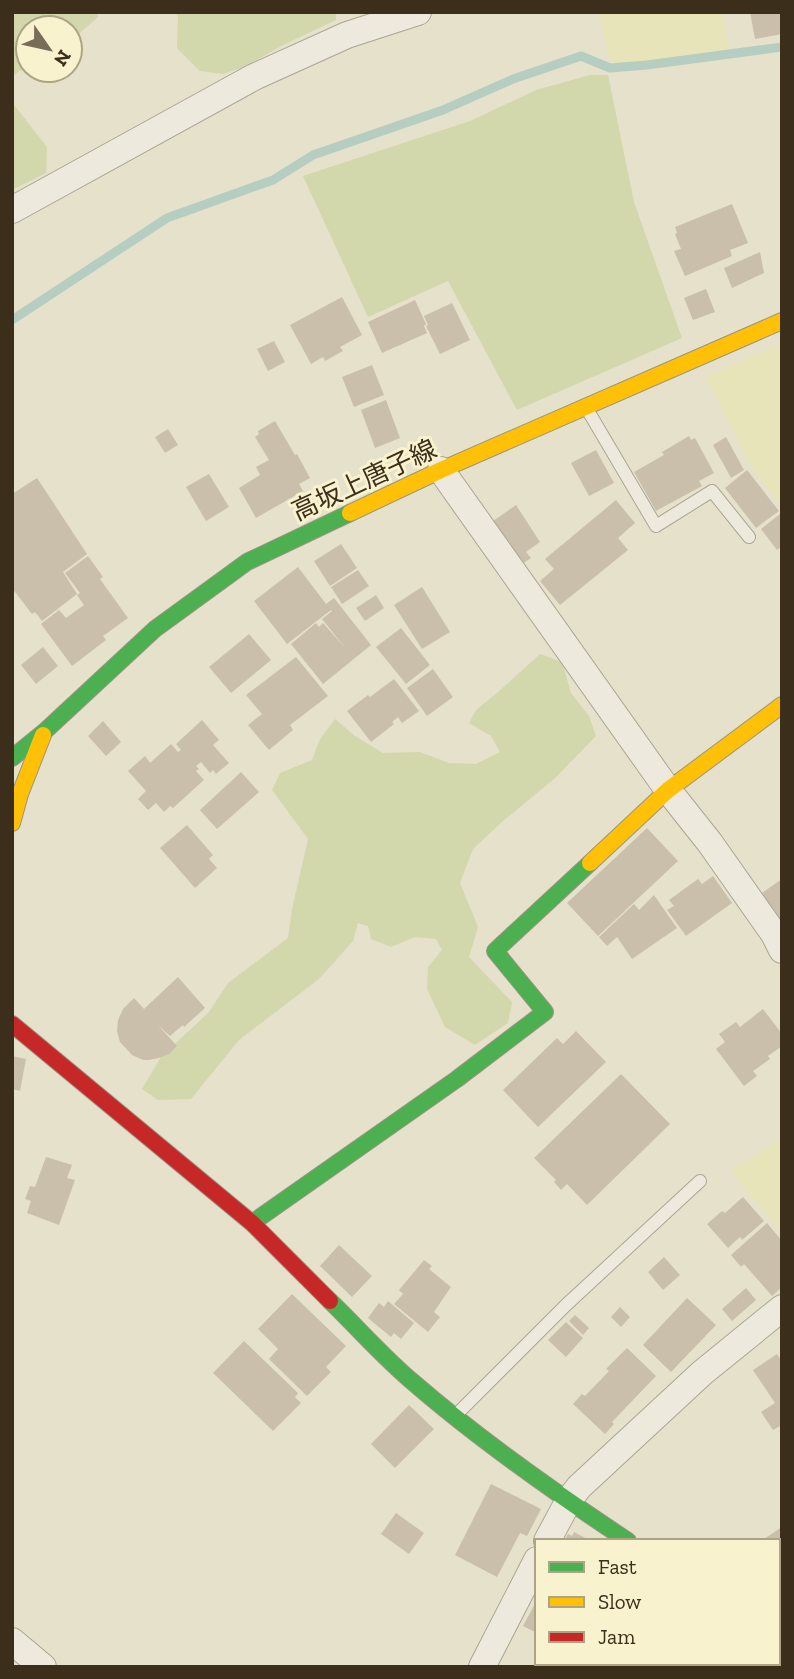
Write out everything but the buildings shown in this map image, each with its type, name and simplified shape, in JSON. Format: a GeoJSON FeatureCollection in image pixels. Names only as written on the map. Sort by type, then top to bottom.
{"type":"FeatureCollection","features":[{"type":"Feature","properties":{"kind":"street"},"geometry":{"type":"LineString","coordinates":[[12,209],[254,77],[347,35],[418,12]]}},
{"type":"Feature","properties":{"kind":"street","name":"高坂上唐子線"},"geometry":{"type":"LineString","coordinates":[[12,758],[44,732],[155,629],[247,562],[441,470],[782,321]]}},
{"type":"Feature","properties":{"kind":"street"},"geometry":{"type":"LineString","coordinates":[[441,470],[668,790],[710,843],[774,934],[782,950]]}},
{"type":"Feature","properties":{"kind":"street"},"geometry":{"type":"LineString","coordinates":[[252,1223],[457,1079],[545,1012],[495,951],[668,790],[782,705]]}},
{"type":"Feature","properties":{"kind":"street"},"geometry":{"type":"LineString","coordinates":[[12,823],[44,732]]}},
{"type":"Feature","properties":{"kind":"street"},"geometry":{"type":"LineString","coordinates":[[12,1024],[252,1223],[411,1381],[454,1417],[552,1490],[625,1539]]}},
{"type":"Feature","properties":{"kind":"street"},"geometry":{"type":"LineString","coordinates":[[548,1539],[569,1500],[579,1488],[702,1373],[782,1308]]}},
{"type":"Feature","properties":{"kind":"street"},"geometry":{"type":"LineString","coordinates":[[482,1667],[535,1564]]}},
{"type":"Feature","properties":{"kind":"street"},"geometry":{"type":"LineString","coordinates":[[12,1641],[43,1667]]}},
{"type":"Feature","properties":{"kind":"lane"},"geometry":{"type":"LineString","coordinates":[[585,406],[656,526],[712,491],[749,537]]}},
{"type":"Feature","properties":{"kind":"lane"},"geometry":{"type":"LineString","coordinates":[[454,1417],[566,1305],[699,1181]]}},
{"type":"Feature","properties":{"kind":"shaded area"},"geometry":{"type":"Polygon","coordinates":[[[599,12],[722,12],[730,50],[611,64],[599,12]]]}},
{"type":"Feature","properties":{"kind":"shaded area"},"geometry":{"type":"Polygon","coordinates":[[[782,343],[782,506],[752,468],[706,377],[782,343]]]}},
{"type":"Feature","properties":{"kind":"shaded area"},"geometry":{"type":"Polygon","coordinates":[[[782,1138],[782,1232],[730,1171],[782,1138]]]}},
{"type":"Feature","properties":{"kind":"green space"},"geometry":{"type":"Polygon","coordinates":[[[12,12],[97,12],[98,17],[84,29],[84,14],[14,14],[12,77],[12,12]]]}},
{"type":"Feature","properties":{"kind":"green space"},"geometry":{"type":"Polygon","coordinates":[[[174,12],[336,12],[336,20],[246,66],[223,74],[200,71],[177,48],[178,16],[174,12]]]}},
{"type":"Feature","properties":{"kind":"green space"},"geometry":{"type":"Polygon","coordinates":[[[590,75],[608,75],[634,202],[682,338],[517,410],[448,281],[368,317],[303,176],[470,121],[536,90],[590,75]]]}},
{"type":"Feature","properties":{"kind":"green space"},"geometry":{"type":"Polygon","coordinates":[[[12,102],[47,147],[46,173],[12,190],[12,102]]]}},
{"type":"Feature","properties":{"kind":"green space"},"geometry":{"type":"Polygon","coordinates":[[[540,654],[562,662],[571,693],[589,716],[596,736],[554,779],[473,849],[460,883],[478,927],[469,957],[512,1002],[508,1023],[475,1045],[445,1027],[427,989],[428,967],[442,950],[436,939],[415,937],[391,947],[371,939],[368,926],[358,923],[353,941],[319,979],[239,1040],[191,1099],[158,1100],[142,1089],[161,1057],[209,1012],[228,983],[288,938],[308,839],[272,790],[280,773],[312,760],[319,741],[335,719],[355,736],[383,753],[420,752],[449,763],[476,764],[500,752],[491,736],[469,723],[476,710],[540,654]]]}},
{"type":"Feature","properties":{"kind":"waterway"},"geometry":{"type":"LineString","coordinates":[[12,320],[167,218],[273,180],[313,155],[443,110],[513,79],[581,56],[610,68],[782,47]]}},
{"type":"Feature","properties":{"kind":"traffic: fast"},"geometry":{"type":"LineString","coordinates":[[12,758],[44,732],[155,629],[247,562],[350,513]]}},
{"type":"Feature","properties":{"kind":"traffic: fast"},"geometry":{"type":"LineString","coordinates":[[252,1223],[457,1079],[545,1012],[495,951],[590,863]]}},
{"type":"Feature","properties":{"kind":"traffic: fast"},"geometry":{"type":"LineString","coordinates":[[330,1301],[392,1363],[465,1425],[625,1539]]}},
{"type":"Feature","properties":{"kind":"traffic: slow"},"geometry":{"type":"LineString","coordinates":[[350,513],[441,470],[782,321]]}},
{"type":"Feature","properties":{"kind":"traffic: slow"},"geometry":{"type":"LineString","coordinates":[[590,863],[668,790],[782,705]]}},
{"type":"Feature","properties":{"kind":"traffic: slow"},"geometry":{"type":"LineString","coordinates":[[12,823],[43,735]]}},
{"type":"Feature","properties":{"kind":"traffic: jam"},"geometry":{"type":"LineString","coordinates":[[12,1024],[252,1223],[330,1301]]}}]}
